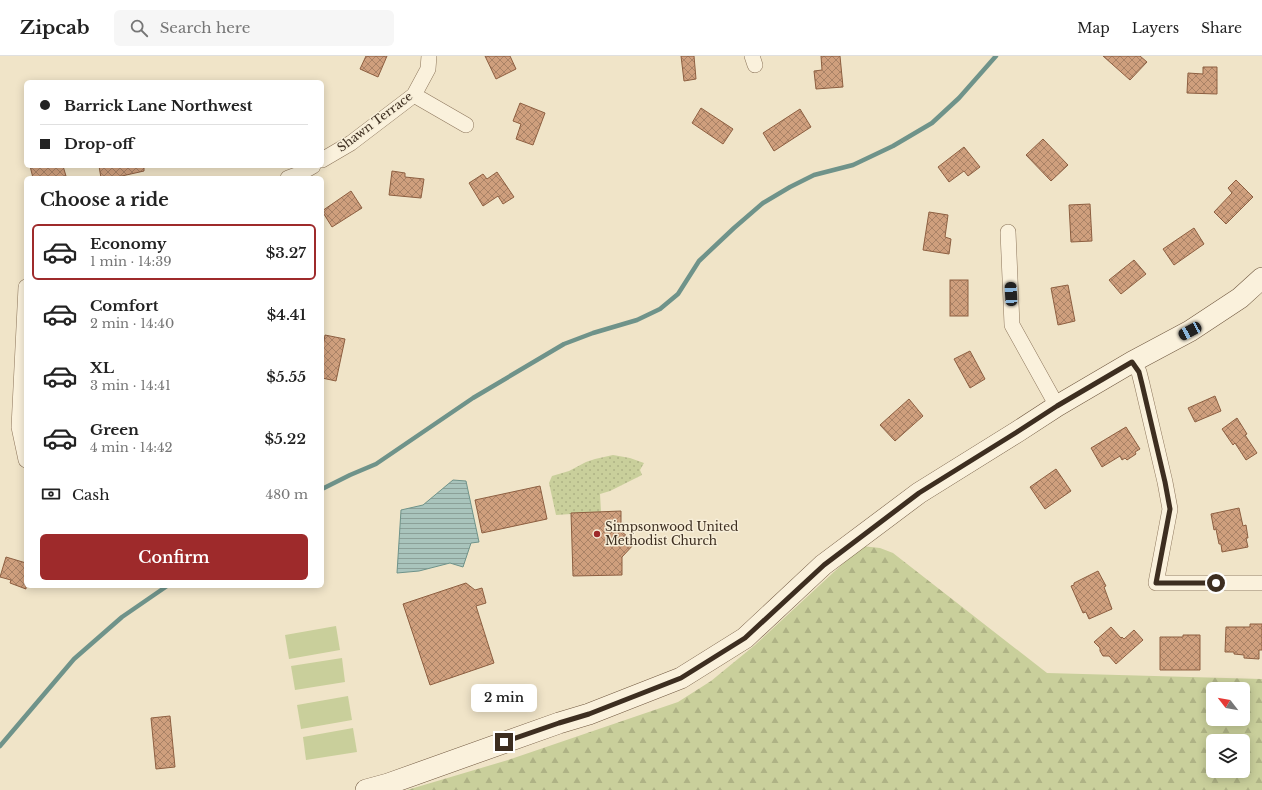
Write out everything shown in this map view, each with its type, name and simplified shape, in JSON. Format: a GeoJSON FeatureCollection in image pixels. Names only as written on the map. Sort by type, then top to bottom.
{"type":"FeatureCollection","features":[{"type":"Feature","properties":{"kind":"street","name":"Shawn Terrace"},"geometry":{"type":"LineString","coordinates":[[324,159],[351,143],[414,96],[428,69],[429,56]]}},
{"type":"Feature","properties":{"kind":"street"},"geometry":{"type":"LineString","coordinates":[[414,96],[466,125]]}},
{"type":"Feature","properties":{"kind":"street"},"geometry":{"type":"LineString","coordinates":[[294,176],[310,168]]}},
{"type":"Feature","properties":{"kind":"street"},"geometry":{"type":"LineString","coordinates":[[1008,232],[1012,325],[1057,406]]}},
{"type":"Feature","properties":{"kind":"street"},"geometry":{"type":"LineString","coordinates":[[366,790],[388,784],[559,723],[589,714],[681,678],[745,638],[824,565],[919,493],[1057,406],[1132,362],[1190,331],[1240,298],[1262,278]]}},
{"type":"Feature","properties":{"kind":"street"},"geometry":{"type":"LineString","coordinates":[[24,327],[19,427],[24,451]]}},
{"type":"Feature","properties":{"kind":"street"},"geometry":{"type":"LineString","coordinates":[[1132,362],[1139,372],[1170,509],[1156,583],[1262,583]]}},
{"type":"Feature","properties":{"kind":"green space"},"geometry":{"type":"Polygon","coordinates":[[[613,455],[630,458],[644,463],[640,470],[642,475],[610,491],[600,494],[601,512],[556,515],[549,483],[552,476],[569,471],[586,462],[613,455]]]}},
{"type":"Feature","properties":{"kind":"green space"},"geometry":{"type":"Polygon","coordinates":[[[862,546],[880,548],[893,553],[1047,673],[1262,679],[1262,790],[407,790],[508,760],[678,702],[711,681],[755,645],[862,546]]]}},
{"type":"Feature","properties":{"kind":"green space"},"geometry":{"type":"Polygon","coordinates":[[[336,626],[340,650],[289,659],[285,635],[336,626]]]}},
{"type":"Feature","properties":{"kind":"green space"},"geometry":{"type":"Polygon","coordinates":[[[342,658],[345,682],[295,690],[291,666],[342,658]]]}},
{"type":"Feature","properties":{"kind":"green space"},"geometry":{"type":"Polygon","coordinates":[[[348,696],[352,720],[301,729],[297,705],[348,696]]]}},
{"type":"Feature","properties":{"kind":"green space"},"geometry":{"type":"Polygon","coordinates":[[[353,728],[357,752],[306,760],[303,737],[353,728]]]}},
{"type":"Feature","properties":{"kind":"water"},"geometry":{"type":"Polygon","coordinates":[[[453,480],[466,481],[479,542],[471,543],[463,567],[450,563],[419,571],[397,573],[401,510],[423,505],[453,480]]]}},
{"type":"Feature","properties":{"kind":"building"},"geometry":{"type":"Polygon","coordinates":[[[366,56],[387,56],[378,77],[360,69],[366,56]]]}},
{"type":"Feature","properties":{"kind":"building"},"geometry":{"type":"Polygon","coordinates":[[[485,56],[510,56],[516,69],[496,79],[485,56]]]}},
{"type":"Feature","properties":{"kind":"building"},"geometry":{"type":"Polygon","coordinates":[[[681,56],[694,56],[696,79],[684,81],[681,56]]]}},
{"type":"Feature","properties":{"kind":"building"},"geometry":{"type":"Polygon","coordinates":[[[821,56],[840,56],[843,87],[816,89],[814,71],[822,70],[821,56]]]}},
{"type":"Feature","properties":{"kind":"building"},"geometry":{"type":"Polygon","coordinates":[[[1103,56],[1140,56],[1147,62],[1130,80],[1103,56]]]}},
{"type":"Feature","properties":{"kind":"building"},"geometry":{"type":"Polygon","coordinates":[[[1203,67],[1217,67],[1217,94],[1187,93],[1188,73],[1203,74],[1203,67]]]}},
{"type":"Feature","properties":{"kind":"building"},"geometry":{"type":"Polygon","coordinates":[[[520,103],[545,113],[533,145],[516,139],[521,124],[513,121],[520,103]]]}},
{"type":"Feature","properties":{"kind":"building"},"geometry":{"type":"Polygon","coordinates":[[[701,108],[733,129],[723,144],[692,123],[701,108]]]}},
{"type":"Feature","properties":{"kind":"building"},"geometry":{"type":"Polygon","coordinates":[[[800,109],[811,127],[774,151],[763,133],[800,109]]]}},
{"type":"Feature","properties":{"kind":"building"},"geometry":{"type":"Polygon","coordinates":[[[1043,139],[1068,165],[1051,181],[1026,155],[1043,139]]]}},
{"type":"Feature","properties":{"kind":"building"},"geometry":{"type":"Polygon","coordinates":[[[964,147],[980,167],[968,176],[964,171],[949,182],[938,167],[964,147]]]}},
{"type":"Feature","properties":{"kind":"building"},"geometry":{"type":"Polygon","coordinates":[[[30,168],[64,168],[66,176],[32,176],[30,168]]]}},
{"type":"Feature","properties":{"kind":"building"},"geometry":{"type":"Polygon","coordinates":[[[99,168],[144,168],[144,171],[122,176],[101,176],[99,168]]]}},
{"type":"Feature","properties":{"kind":"building"},"geometry":{"type":"Polygon","coordinates":[[[392,171],[405,173],[405,177],[424,179],[421,198],[389,195],[392,171]]]}},
{"type":"Feature","properties":{"kind":"building"},"geometry":{"type":"Polygon","coordinates":[[[497,172],[514,197],[503,204],[498,196],[483,206],[469,183],[483,174],[487,179],[497,172]]]}},
{"type":"Feature","properties":{"kind":"building"},"geometry":{"type":"Polygon","coordinates":[[[1236,180],[1253,197],[1226,224],[1214,212],[1232,193],[1228,188],[1236,180]]]}},
{"type":"Feature","properties":{"kind":"building"},"geometry":{"type":"Polygon","coordinates":[[[351,191],[362,208],[332,227],[324,214],[324,210],[351,191]]]}},
{"type":"Feature","properties":{"kind":"building"},"geometry":{"type":"Polygon","coordinates":[[[1090,204],[1092,241],[1071,242],[1069,205],[1090,204]]]}},
{"type":"Feature","properties":{"kind":"building"},"geometry":{"type":"Polygon","coordinates":[[[929,212],[948,215],[945,237],[951,239],[949,254],[923,250],[929,212]]]}},
{"type":"Feature","properties":{"kind":"building"},"geometry":{"type":"Polygon","coordinates":[[[1194,228],[1204,244],[1174,265],[1163,249],[1194,228]]]}},
{"type":"Feature","properties":{"kind":"building"},"geometry":{"type":"Polygon","coordinates":[[[1134,260],[1146,274],[1121,294],[1109,280],[1134,260]]]}},
{"type":"Feature","properties":{"kind":"building"},"geometry":{"type":"Polygon","coordinates":[[[950,280],[968,280],[968,316],[950,316],[950,280]]]}},
{"type":"Feature","properties":{"kind":"building"},"geometry":{"type":"Polygon","coordinates":[[[1068,285],[1075,321],[1058,325],[1051,288],[1068,285]]]}},
{"type":"Feature","properties":{"kind":"building"},"geometry":{"type":"Polygon","coordinates":[[[325,335],[345,339],[336,381],[324,378],[325,335]]]}},
{"type":"Feature","properties":{"kind":"building"},"geometry":{"type":"Polygon","coordinates":[[[970,351],[985,379],[970,388],[954,359],[970,351]]]}},
{"type":"Feature","properties":{"kind":"building"},"geometry":{"type":"Polygon","coordinates":[[[1215,396],[1221,411],[1195,422],[1188,408],[1215,396]]]}},
{"type":"Feature","properties":{"kind":"building"},"geometry":{"type":"Polygon","coordinates":[[[909,399],[923,416],[895,441],[880,425],[909,399]]]}},
{"type":"Feature","properties":{"kind":"building"},"geometry":{"type":"Polygon","coordinates":[[[1237,418],[1247,434],[1245,435],[1257,453],[1246,460],[1235,443],[1233,445],[1222,429],[1237,418]]]}},
{"type":"Feature","properties":{"kind":"building"},"geometry":{"type":"Polygon","coordinates":[[[1126,427],[1140,449],[1135,452],[1136,454],[1127,460],[1125,458],[1122,460],[1120,456],[1102,467],[1091,448],[1126,427]]]}},
{"type":"Feature","properties":{"kind":"building"},"geometry":{"type":"Polygon","coordinates":[[[1056,469],[1071,491],[1045,509],[1030,487],[1056,469]]]}},
{"type":"Feature","properties":{"kind":"building"},"geometry":{"type":"Polygon","coordinates":[[[540,486],[547,519],[482,533],[475,500],[540,486]]]}},
{"type":"Feature","properties":{"kind":"building"},"geometry":{"type":"Polygon","coordinates":[[[1239,508],[1243,526],[1246,525],[1248,547],[1222,552],[1216,529],[1214,530],[1211,514],[1239,508]]]}},
{"type":"Feature","properties":{"kind":"building"},"geometry":{"type":"Polygon","coordinates":[[[621,511],[621,531],[635,543],[622,557],[622,575],[573,576],[571,513],[621,511]]]}},
{"type":"Feature","properties":{"kind":"building"},"geometry":{"type":"Polygon","coordinates":[[[6,557],[24,562],[24,588],[26,589],[10,583],[11,580],[0,577],[6,557]]]}},
{"type":"Feature","properties":{"kind":"building"},"geometry":{"type":"Polygon","coordinates":[[[1098,571],[1106,586],[1104,587],[1112,609],[1089,619],[1086,612],[1083,613],[1071,586],[1098,571]]]}},
{"type":"Feature","properties":{"kind":"building"},"geometry":{"type":"Polygon","coordinates":[[[466,583],[475,590],[482,588],[486,603],[476,606],[494,663],[430,685],[403,604],[466,583]]]}},
{"type":"Feature","properties":{"kind":"building"},"geometry":{"type":"Polygon","coordinates":[[[1250,624],[1262,624],[1262,650],[1259,650],[1259,659],[1244,658],[1244,655],[1234,654],[1234,652],[1225,652],[1226,627],[1250,627],[1250,624]]]}},
{"type":"Feature","properties":{"kind":"building"},"geometry":{"type":"Polygon","coordinates":[[[1111,627],[1121,638],[1122,637],[1124,639],[1134,630],[1143,640],[1116,664],[1109,656],[1103,656],[1100,648],[1094,642],[1111,627]]]}},
{"type":"Feature","properties":{"kind":"building"},"geometry":{"type":"Polygon","coordinates":[[[1183,635],[1200,635],[1200,670],[1160,670],[1160,637],[1183,637],[1183,635]]]}},
{"type":"Feature","properties":{"kind":"building"},"geometry":{"type":"Polygon","coordinates":[[[170,716],[175,767],[156,769],[151,718],[170,716]]]}},
{"type":"Feature","properties":{"kind":"waterway"},"geometry":{"type":"LineString","coordinates":[[324,488],[376,464],[473,398],[564,344],[593,333],[637,320],[660,309],[678,294],[699,261],[763,203],[814,175],[853,165],[893,146],[932,123],[959,98],[996,56]]}},
{"type":"Feature","properties":{"kind":"waterway"},"geometry":{"type":"LineString","coordinates":[[0,746],[74,659],[122,617],[164,588]]}},
{"type":"Feature","properties":{"kind":"place","name":"Simpsonwood United Methodist Church"},"geometry":{"type":"Point","coordinates":[597,534]}},
{"type":"Feature","properties":{"kind":"route"},"geometry":{"type":"LineString","coordinates":[[504,742],[589,714],[681,678],[745,638],[824,565],[919,493],[1057,406],[1132,362],[1139,372],[1170,509],[1156,583],[1216,583]]}}]}
